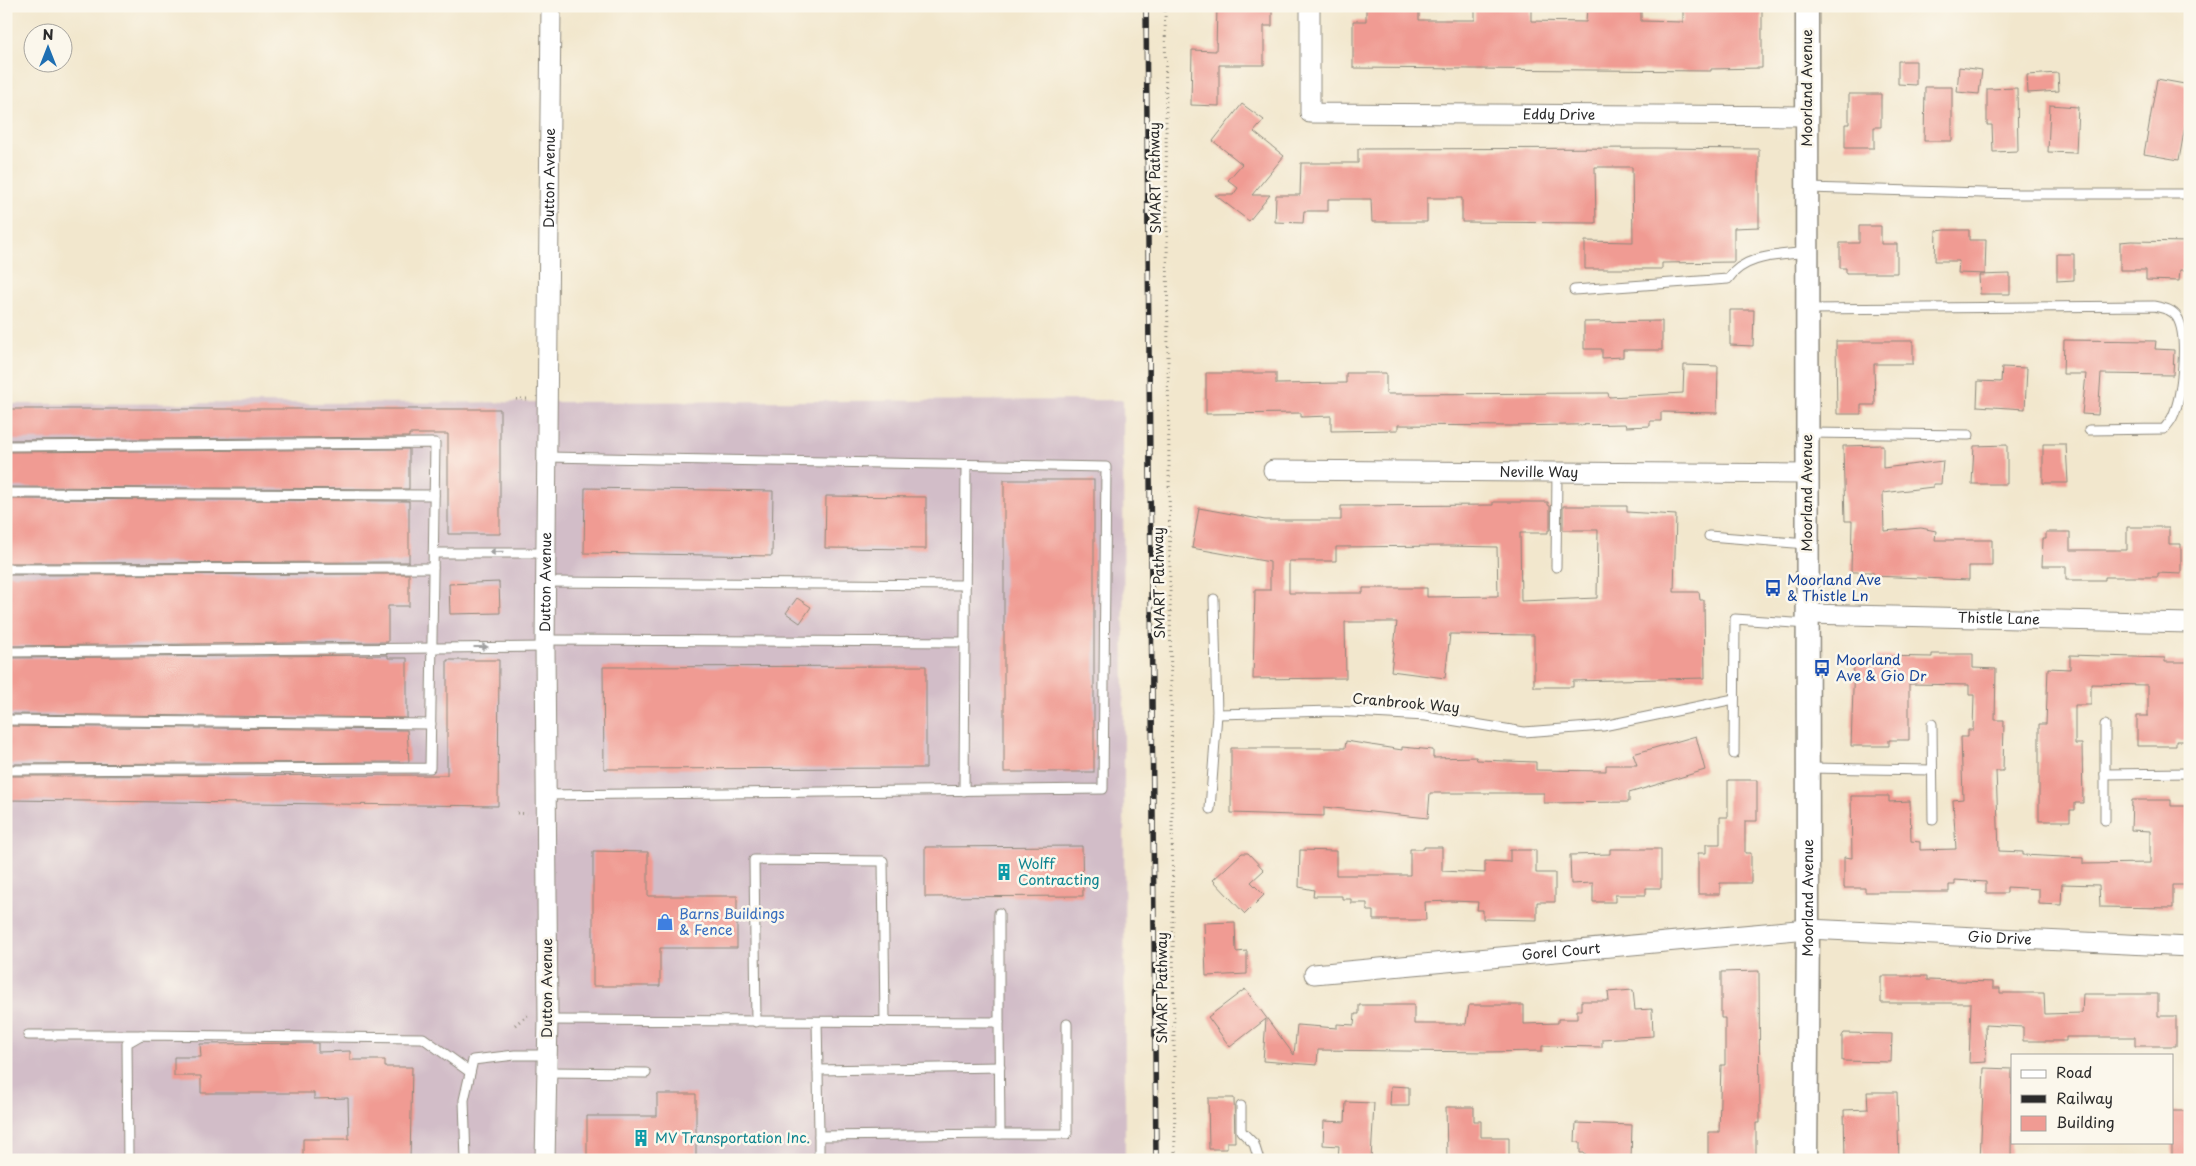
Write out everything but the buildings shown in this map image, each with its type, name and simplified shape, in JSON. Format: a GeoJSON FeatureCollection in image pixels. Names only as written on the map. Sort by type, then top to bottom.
{"type":"FeatureCollection","features":[{"type":"Feature","properties":{"kind":"street","name":"Dutton Avenue"},"geometry":{"type":"LineString","coordinates":[[545,1160],[548,1020],[545,795],[545,553],[551,6]]}},
{"type":"Feature","properties":{"kind":"street","name":"Eddy Drive"},"geometry":{"type":"LineString","coordinates":[[1310,6],[1310,113],[1808,116]]}},
{"type":"Feature","properties":{"kind":"street","name":"Moorland Avenue"},"geometry":{"type":"LineString","coordinates":[[1806,1160],[1808,930],[1806,474],[1807,6]]}},
{"type":"Feature","properties":{"kind":"street","name":"Neville Way"},"geometry":{"type":"LineString","coordinates":[[1273,470],[1806,474]]}},
{"type":"Feature","properties":{"kind":"street","name":"Thistle Lane"},"geometry":{"type":"LineString","coordinates":[[1808,619],[2190,623]]}},
{"type":"Feature","properties":{"kind":"street","name":"Gio Drive"},"geometry":{"type":"LineString","coordinates":[[1808,930],[2190,946]]}},
{"type":"Feature","properties":{"kind":"street","name":"Gorel Court"},"geometry":{"type":"LineString","coordinates":[[1314,974],[1808,930]]}},
{"type":"Feature","properties":{"kind":"lane"},"geometry":{"type":"LineString","coordinates":[[1808,188],[2018,194],[2190,194]]}},
{"type":"Feature","properties":{"kind":"lane"},"geometry":{"type":"LineString","coordinates":[[1574,290],[1728,278],[1736,267],[1756,258],[1807,252]]}},
{"type":"Feature","properties":{"kind":"lane"},"geometry":{"type":"LineString","coordinates":[[1807,308],[2154,306],[2168,309],[2177,316],[2183,339],[2180,392],[2173,417],[2164,429],[2089,430]]}},
{"type":"Feature","properties":{"kind":"lane"},"geometry":{"type":"LineString","coordinates":[[1806,433],[1969,435]]}},
{"type":"Feature","properties":{"kind":"lane"},"geometry":{"type":"LineString","coordinates":[[6,446],[435,443],[430,768],[6,770]]}},
{"type":"Feature","properties":{"kind":"lane"},"geometry":{"type":"LineString","coordinates":[[545,795],[1103,789],[1106,467],[546,457]]}},
{"type":"Feature","properties":{"kind":"lane"},"geometry":{"type":"LineString","coordinates":[[964,791],[966,465]]}},
{"type":"Feature","properties":{"kind":"lane"},"geometry":{"type":"LineString","coordinates":[[1556,567],[1557,472]]}},
{"type":"Feature","properties":{"kind":"lane"},"geometry":{"type":"LineString","coordinates":[[6,493],[434,494]]}},
{"type":"Feature","properties":{"kind":"lane"},"geometry":{"type":"LineString","coordinates":[[1710,536],[1807,544]]}},
{"type":"Feature","properties":{"kind":"lane"},"geometry":{"type":"LineString","coordinates":[[433,553],[545,553]]}},
{"type":"Feature","properties":{"kind":"lane"},"geometry":{"type":"LineString","coordinates":[[6,569],[433,568]]}},
{"type":"Feature","properties":{"kind":"lane"},"geometry":{"type":"LineString","coordinates":[[546,582],[966,586]]}},
{"type":"Feature","properties":{"kind":"lane"},"geometry":{"type":"LineString","coordinates":[[1210,809],[1217,714],[1214,599]]}},
{"type":"Feature","properties":{"kind":"lane"},"geometry":{"type":"LineString","coordinates":[[1734,754],[1735,619],[1808,619]]}},
{"type":"Feature","properties":{"kind":"lane"},"geometry":{"type":"LineString","coordinates":[[6,652],[545,644],[965,642]]}},
{"type":"Feature","properties":{"kind":"lane","name":"Cranbrook Way"},"geometry":{"type":"LineString","coordinates":[[1217,714],[1334,712],[1426,716],[1524,732],[1603,726],[1734,699]]}},
{"type":"Feature","properties":{"kind":"lane"},"geometry":{"type":"LineString","coordinates":[[6,720],[431,724]]}},
{"type":"Feature","properties":{"kind":"lane"},"geometry":{"type":"LineString","coordinates":[[1932,724],[1933,820]]}},
{"type":"Feature","properties":{"kind":"lane"},"geometry":{"type":"LineString","coordinates":[[2105,725],[2105,820]]}},
{"type":"Feature","properties":{"kind":"lane"},"geometry":{"type":"LineString","coordinates":[[1808,768],[1932,770]]}},
{"type":"Feature","properties":{"kind":"lane"},"geometry":{"type":"LineString","coordinates":[[2105,774],[2190,773]]}},
{"type":"Feature","properties":{"kind":"lane"},"geometry":{"type":"LineString","coordinates":[[756,1022],[754,860],[883,861],[885,1022]]}},
{"type":"Feature","properties":{"kind":"lane"},"geometry":{"type":"LineString","coordinates":[[999,913],[1000,1134]]}},
{"type":"Feature","properties":{"kind":"lane"},"geometry":{"type":"LineString","coordinates":[[548,1020],[999,1022]]}},
{"type":"Feature","properties":{"kind":"lane"},"geometry":{"type":"LineString","coordinates":[[817,1022],[819,1160]]}},
{"type":"Feature","properties":{"kind":"lane"},"geometry":{"type":"LineString","coordinates":[[819,1136],[1067,1134],[1067,1024]]}},
{"type":"Feature","properties":{"kind":"lane"},"geometry":{"type":"LineString","coordinates":[[28,1035],[423,1038],[470,1072]]}},
{"type":"Feature","properties":{"kind":"lane"},"geometry":{"type":"LineString","coordinates":[[128,1160],[127,1043],[140,1035]]}},
{"type":"Feature","properties":{"kind":"lane"},"geometry":{"type":"LineString","coordinates":[[466,1160],[464,1100],[473,1060],[515,1055],[547,1064],[646,1073]]}},
{"type":"Feature","properties":{"kind":"lane"},"geometry":{"type":"LineString","coordinates":[[818,1070],[1000,1067]]}},
{"type":"Feature","properties":{"kind":"lane"},"geometry":{"type":"LineString","coordinates":[[1242,1106],[1241,1131],[1254,1144],[1259,1160]]}},
{"type":"Feature","properties":{"kind":"path","name":"SMART Pathway"},"geometry":{"type":"LineString","coordinates":[[1165,6],[1175,1160]]}},
{"type":"Feature","properties":{"kind":"shaded area"},"geometry":{"type":"Polygon","coordinates":[[[1123,400],[1125,1160],[6,1160],[6,404],[1123,400]]]}},
{"type":"Feature","properties":{"kind":"railway"},"geometry":{"type":"LineString","coordinates":[[1146,6],[1156,1160]]}},
{"type":"Feature","properties":{"kind":"place","name":"Moorland Ave & Thistle Ln"},"geometry":{"type":"Point","coordinates":[1773,588]}},
{"type":"Feature","properties":{"kind":"place","name":"Moorland Ave & Gio Dr"},"geometry":{"type":"Point","coordinates":[1822,668]}},
{"type":"Feature","properties":{"kind":"place","name":"Wolff Contracting"},"geometry":{"type":"Point","coordinates":[1004,872]}},
{"type":"Feature","properties":{"kind":"place","name":"Barns Buildings & Fence"},"geometry":{"type":"Point","coordinates":[665,922]}},
{"type":"Feature","properties":{"kind":"place","name":"MV Transportation Inc."},"geometry":{"type":"Point","coordinates":[641,1138]}}]}
